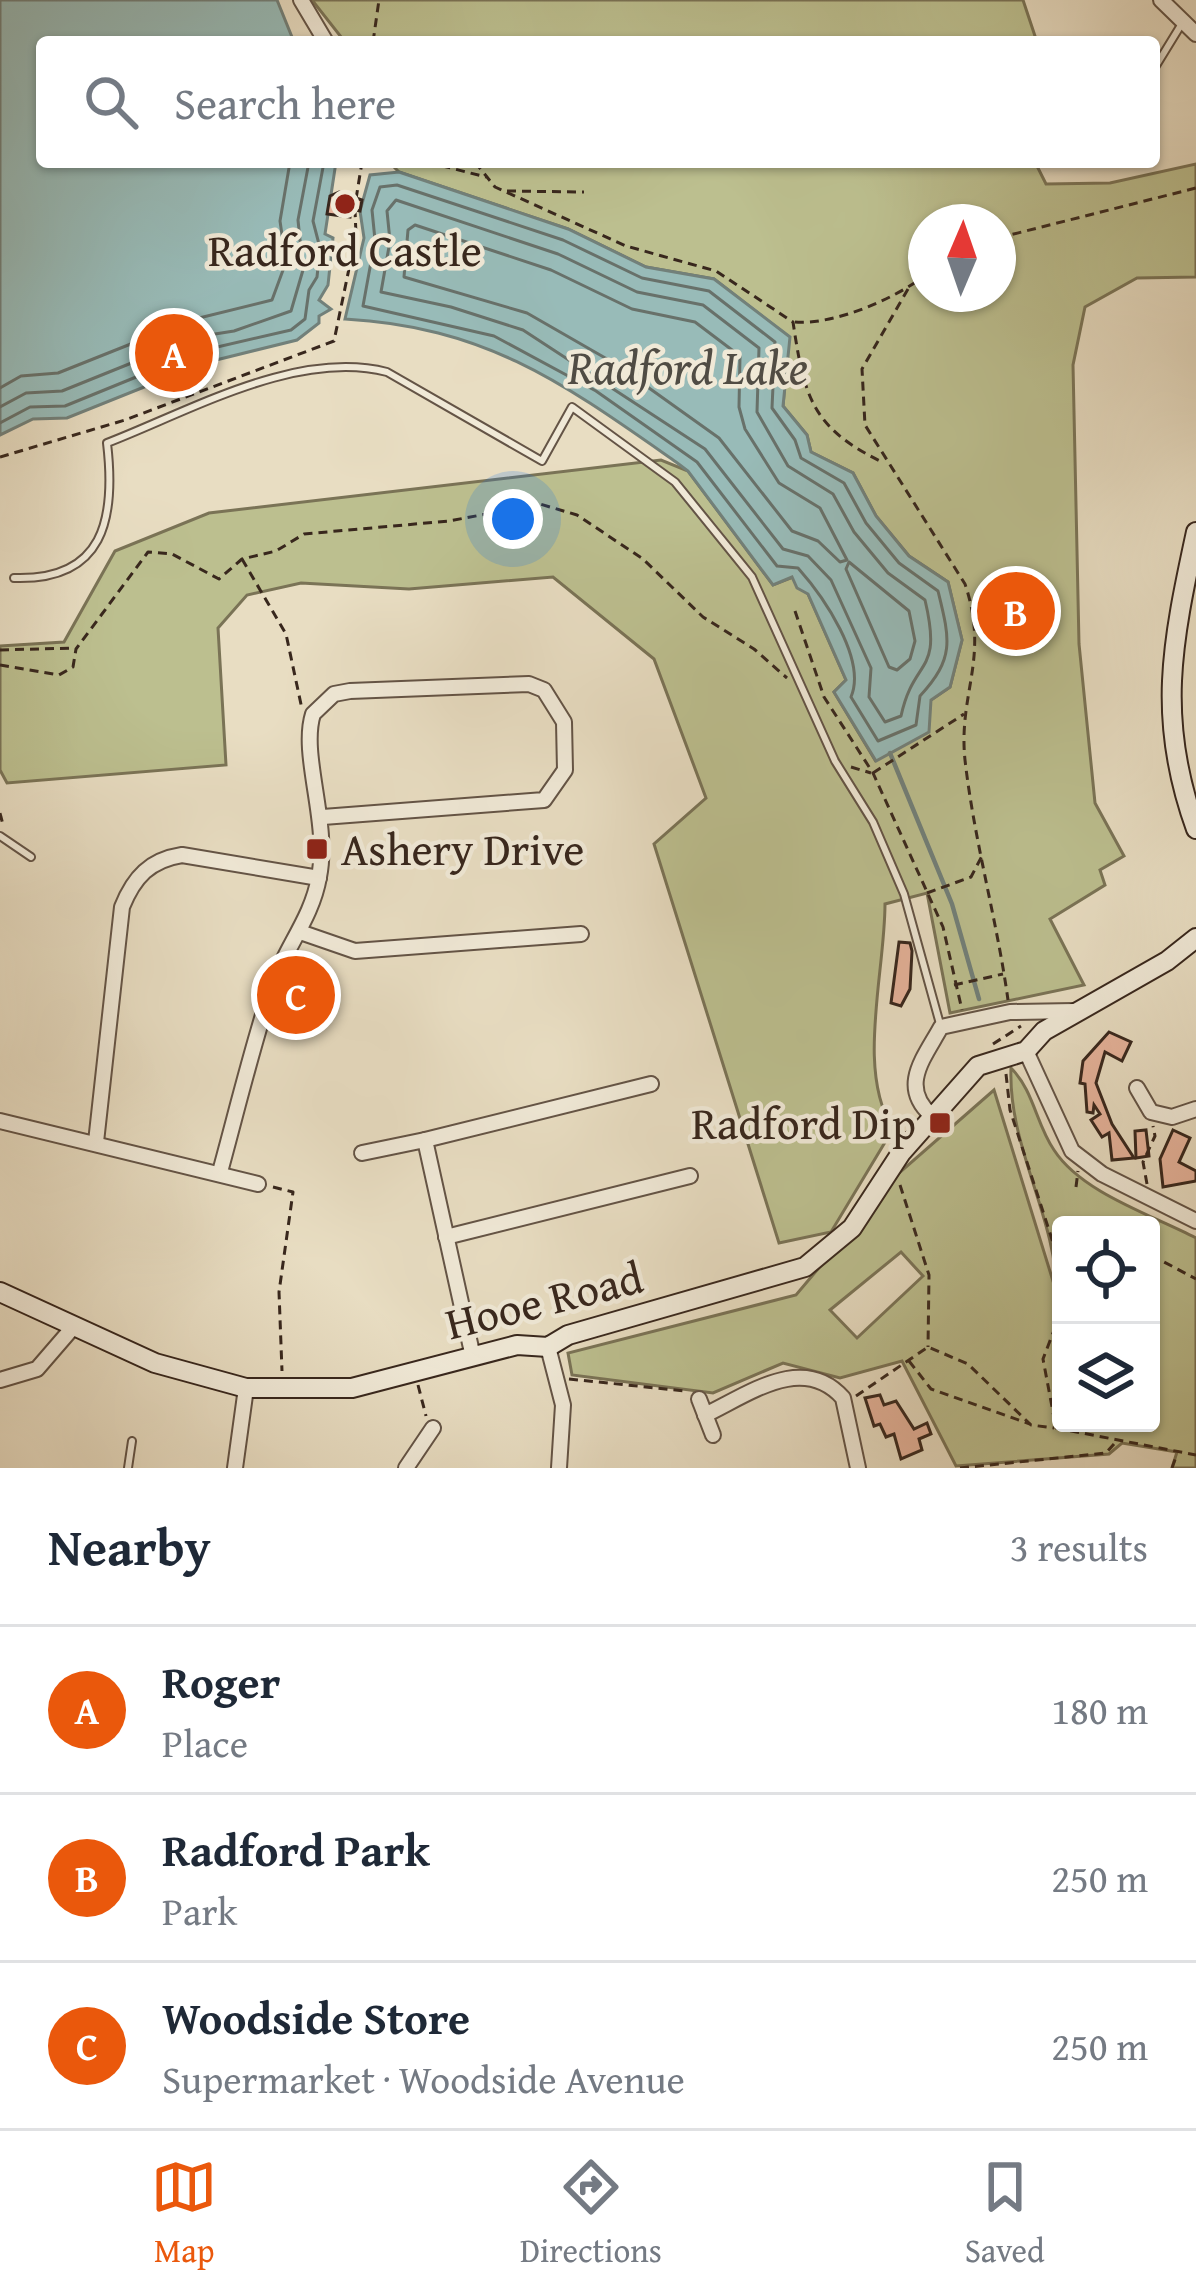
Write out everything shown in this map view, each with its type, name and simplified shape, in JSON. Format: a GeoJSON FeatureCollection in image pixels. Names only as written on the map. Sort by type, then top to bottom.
{"type":"FeatureCollection","features":[{"type":"Feature","properties":{"kind":"street"},"geometry":{"type":"LineString","coordinates":[[302,0],[323,36]]}},
{"type":"Feature","properties":{"kind":"street"},"geometry":{"type":"LineString","coordinates":[[1161,0],[1196,34]]}},
{"type":"Feature","properties":{"kind":"street"},"geometry":{"type":"LineString","coordinates":[[1196,532],[1169,677],[1174,759],[1196,829]]}},
{"type":"Feature","properties":{"kind":"street"},"geometry":{"type":"LineString","coordinates":[[220,1172],[274,982],[300,932],[319,878],[323,817],[309,728],[313,714],[334,694],[529,684],[556,704],[564,722],[565,770],[544,800],[323,817]]}},
{"type":"Feature","properties":{"kind":"street"},"geometry":{"type":"LineString","coordinates":[[96,1142],[122,907],[130,885],[163,858],[182,855],[319,878]]}},
{"type":"Feature","properties":{"kind":"street"},"geometry":{"type":"LineString","coordinates":[[300,932],[356,951],[581,934]]}},
{"type":"Feature","properties":{"kind":"street"},"geometry":{"type":"LineString","coordinates":[[1196,938],[1167,961],[1074,1012],[1026,1051],[1072,1151],[1196,1221]]}},
{"type":"Feature","properties":{"kind":"street"},"geometry":{"type":"LineString","coordinates":[[932,1115],[914,1095],[913,1083],[941,1027],[1010,1012],[1048,1008],[1074,1012]]}},
{"type":"Feature","properties":{"kind":"street","name":"Hooe Road"},"geometry":{"type":"LineString","coordinates":[[0,1292],[155,1363],[246,1388],[352,1388],[521,1344],[548,1347],[568,1335],[805,1267],[852,1228],[893,1164],[979,1066],[1002,1064],[1026,1051]]}},
{"type":"Feature","properties":{"kind":"street"},"geometry":{"type":"LineString","coordinates":[[362,1153],[651,1084]]}},
{"type":"Feature","properties":{"kind":"street"},"geometry":{"type":"LineString","coordinates":[[1137,1088],[1142,1104],[1160,1114],[1196,1109]]}},
{"type":"Feature","properties":{"kind":"street"},"geometry":{"type":"LineString","coordinates":[[0,1120],[258,1184]]}},
{"type":"Feature","properties":{"kind":"street"},"geometry":{"type":"LineString","coordinates":[[425,1140],[472,1357]]}},
{"type":"Feature","properties":{"kind":"street"},"geometry":{"type":"LineString","coordinates":[[446,1238],[690,1176]]}},
{"type":"Feature","properties":{"kind":"street"},"geometry":{"type":"LineString","coordinates":[[0,1360],[2,1380],[38,1369],[75,1325]]}},
{"type":"Feature","properties":{"kind":"street"},"geometry":{"type":"LineString","coordinates":[[548,1347],[563,1405],[559,1468]]}},
{"type":"Feature","properties":{"kind":"street"},"geometry":{"type":"LineString","coordinates":[[705,1415],[796,1375],[830,1385],[844,1404],[858,1468]]}},
{"type":"Feature","properties":{"kind":"street"},"geometry":{"type":"LineString","coordinates":[[235,1468],[246,1388]]}},
{"type":"Feature","properties":{"kind":"street"},"geometry":{"type":"LineString","coordinates":[[699,1399],[713,1435]]}},
{"type":"Feature","properties":{"kind":"street"},"geometry":{"type":"LineString","coordinates":[[406,1468],[431,1440]]}},
{"type":"Feature","properties":{"kind":"lane"},"geometry":{"type":"LineString","coordinates":[[1160,59],[1183,22]]}},
{"type":"Feature","properties":{"kind":"lane"},"geometry":{"type":"LineString","coordinates":[[14,578],[56,575],[89,558],[106,521],[112,485],[107,443],[287,375],[359,365],[387,372],[542,461],[572,406],[675,482],[752,577],[801,692],[835,761],[873,822],[904,894],[941,1027]]}},
{"type":"Feature","properties":{"kind":"lane"},"geometry":{"type":"LineString","coordinates":[[0,836],[31,857]]}},
{"type":"Feature","properties":{"kind":"lane"},"geometry":{"type":"LineString","coordinates":[[128,1468],[132,1441]]}},
{"type":"Feature","properties":{"kind":"path"},"geometry":{"type":"LineString","coordinates":[[374,36],[379,0]]}},
{"type":"Feature","properties":{"kind":"path"},"geometry":{"type":"LineString","coordinates":[[356,199],[361,168]]}},
{"type":"Feature","properties":{"kind":"path"},"geometry":{"type":"LineString","coordinates":[[451,168],[488,177]]}},
{"type":"Feature","properties":{"kind":"path"},"geometry":{"type":"LineString","coordinates":[[480,168],[505,191],[626,246],[716,271],[793,322],[818,324],[908,289]]}},
{"type":"Feature","properties":{"kind":"path"},"geometry":{"type":"LineString","coordinates":[[1016,233],[1196,188]]}},
{"type":"Feature","properties":{"kind":"path"},"geometry":{"type":"LineString","coordinates":[[505,191],[584,192]]}},
{"type":"Feature","properties":{"kind":"path"},"geometry":{"type":"LineString","coordinates":[[0,457],[124,420],[334,341],[356,236],[355,210]]}},
{"type":"Feature","properties":{"kind":"path"},"geometry":{"type":"LineString","coordinates":[[908,289],[862,368],[865,425],[885,464],[965,584],[975,614],[977,672],[966,713],[965,758],[1010,1012]]}},
{"type":"Feature","properties":{"kind":"path"},"geometry":{"type":"LineString","coordinates":[[793,322],[803,384],[819,418],[842,442],[885,464]]}},
{"type":"Feature","properties":{"kind":"path"},"geometry":{"type":"LineString","coordinates":[[0,664],[59,675],[73,668],[76,649],[148,552],[172,554],[219,579],[242,559],[276,551],[304,534],[425,524],[540,504],[577,514],[643,559],[703,617],[754,649],[801,692]]}},
{"type":"Feature","properties":{"kind":"path"},"geometry":{"type":"LineString","coordinates":[[242,559],[286,634],[303,712]]}},
{"type":"Feature","properties":{"kind":"path"},"geometry":{"type":"LineString","coordinates":[[795,611],[824,697],[873,773],[943,927],[966,1023]]}},
{"type":"Feature","properties":{"kind":"path"},"geometry":{"type":"LineString","coordinates":[[0,650],[76,649]]}},
{"type":"Feature","properties":{"kind":"path"},"geometry":{"type":"LineString","coordinates":[[873,773],[966,713]]}},
{"type":"Feature","properties":{"kind":"path"},"geometry":{"type":"LineString","coordinates":[[835,761],[873,773]]}},
{"type":"Feature","properties":{"kind":"path"},"geometry":{"type":"LineString","coordinates":[[927,892],[971,877],[984,853]]}},
{"type":"Feature","properties":{"kind":"path"},"geometry":{"type":"LineString","coordinates":[[954,985],[1004,974]]}},
{"type":"Feature","properties":{"kind":"path"},"geometry":{"type":"LineString","coordinates":[[1048,1008],[993,1044],[1052,1240]]}},
{"type":"Feature","properties":{"kind":"path"},"geometry":{"type":"LineString","coordinates":[[1147,1196],[1143,1162],[1160,1114]]}},
{"type":"Feature","properties":{"kind":"path"},"geometry":{"type":"LineString","coordinates":[[893,1164],[928,1275],[928,1347]]}},
{"type":"Feature","properties":{"kind":"path"},"geometry":{"type":"LineString","coordinates":[[258,1184],[293,1192],[279,1292],[282,1390]]}},
{"type":"Feature","properties":{"kind":"path"},"geometry":{"type":"LineString","coordinates":[[1160,1260],[1196,1279]]}},
{"type":"Feature","properties":{"kind":"path"},"geometry":{"type":"LineString","coordinates":[[1052,1336],[1043,1359],[1052,1408]]}},
{"type":"Feature","properties":{"kind":"path"},"geometry":{"type":"LineString","coordinates":[[844,1404],[928,1347]]}},
{"type":"Feature","properties":{"kind":"path"},"geometry":{"type":"LineString","coordinates":[[928,1347],[968,1364],[1031,1425]]}},
{"type":"Feature","properties":{"kind":"path"},"geometry":{"type":"LineString","coordinates":[[907,1360],[931,1389],[1031,1425],[1052,1425]]}},
{"type":"Feature","properties":{"kind":"path"},"geometry":{"type":"LineString","coordinates":[[416,1373],[431,1440]]}},
{"type":"Feature","properties":{"kind":"path"},"geometry":{"type":"LineString","coordinates":[[556,1377],[699,1393],[699,1399]]}},
{"type":"Feature","properties":{"kind":"path"},"geometry":{"type":"LineString","coordinates":[[1079,1432],[1196,1455]]}},
{"type":"Feature","properties":{"kind":"path"},"geometry":{"type":"LineString","coordinates":[[959,1468],[1106,1453],[1114,1442]]}},
{"type":"Feature","properties":{"kind":"path"},"geometry":{"type":"LineString","coordinates":[[1172,1468],[1178,1452]]}},
{"type":"Feature","properties":{"kind":"green space"},"geometry":{"type":"Polygon","coordinates":[[[312,0],[1023,0],[1035,36],[340,36],[312,0]]]}},
{"type":"Feature","properties":{"kind":"green space"},"geometry":{"type":"Polygon","coordinates":[[[1196,164],[1196,277],[1137,278],[1085,307],[1073,365],[1079,644],[1095,803],[1124,856],[1100,870],[1105,885],[1050,919],[1084,985],[950,1013],[927,893],[885,904],[874,1051],[882,1106],[893,1129],[831,1232],[779,1243],[654,844],[706,798],[654,659],[553,577],[409,589],[301,583],[247,595],[218,628],[226,765],[7,783],[0,770],[0,646],[64,642],[115,551],[209,513],[661,460],[688,471],[773,585],[793,577],[808,594],[846,680],[834,692],[875,760],[931,700],[950,687],[962,640],[948,582],[909,556],[876,516],[853,473],[811,452],[807,435],[783,406],[789,337],[714,279],[646,267],[568,229],[395,168],[1038,168],[1046,184],[1110,183],[1196,164]]]}},
{"type":"Feature","properties":{"kind":"green space"},"geometry":{"type":"Polygon","coordinates":[[[1011,1068],[1066,1165],[1100,1191],[1150,1216],[1052,1216],[1052,1251],[1017,1126],[1011,1068]]]}},
{"type":"Feature","properties":{"kind":"green space"},"geometry":{"type":"Polygon","coordinates":[[[994,1090],[1052,1278],[1052,1432],[1160,1432],[1160,1221],[1196,1238],[1196,1468],[1172,1468],[1177,1452],[1122,1443],[1109,1454],[956,1466],[902,1361],[840,1378],[783,1363],[713,1393],[572,1375],[568,1353],[796,1295],[899,1173],[994,1090]],[[901,1252],[830,1310],[857,1338],[923,1276],[901,1252]]]}},
{"type":"Feature","properties":{"kind":"water"},"geometry":{"type":"Polygon","coordinates":[[[0,0],[277,0],[292,36],[36,36],[36,168],[335,168],[325,234],[333,238],[328,285],[319,300],[331,309],[297,340],[204,363],[67,418],[33,419],[0,435],[0,0]]]}},
{"type":"Feature","properties":{"kind":"water","name":"Radford Lake"},"geometry":{"type":"Polygon","coordinates":[[[399,172],[568,229],[646,267],[714,279],[790,337],[783,406],[807,435],[811,452],[853,473],[876,516],[909,556],[948,582],[962,640],[950,687],[931,700],[929,732],[876,761],[834,692],[846,680],[808,594],[797,588],[792,577],[773,585],[688,471],[676,462],[559,384],[482,347],[395,324],[345,319],[364,238],[360,211],[370,175],[399,172]]]}},
{"type":"Feature","properties":{"kind":"building","name":"Radford Castle"},"geometry":{"type":"Polygon","coordinates":[[[339,192],[362,200],[360,211],[351,209],[350,217],[327,214],[330,196],[339,192]]]}},
{"type":"Feature","properties":{"kind":"building"},"geometry":{"type":"Polygon","coordinates":[[[899,942],[910,943],[912,951],[910,989],[901,1006],[891,1003],[899,942]]]}},
{"type":"Feature","properties":{"kind":"building"},"geometry":{"type":"Polygon","coordinates":[[[1109,1032],[1131,1042],[1122,1061],[1105,1052],[1096,1083],[1112,1124],[1134,1158],[1112,1160],[1109,1133],[1102,1137],[1091,1120],[1100,1114],[1094,1105],[1093,1113],[1087,1112],[1085,1084],[1080,1083],[1083,1061],[1109,1032]]]}},
{"type":"Feature","properties":{"kind":"building"},"geometry":{"type":"Polygon","coordinates":[[[1146,1130],[1149,1156],[1136,1158],[1135,1131],[1146,1130]]]}},
{"type":"Feature","properties":{"kind":"building"},"geometry":{"type":"Polygon","coordinates":[[[1173,1130],[1190,1138],[1179,1162],[1196,1171],[1196,1181],[1163,1187],[1160,1159],[1173,1130]]]}},
{"type":"Feature","properties":{"kind":"building"},"geometry":{"type":"Polygon","coordinates":[[[880,1395],[884,1405],[896,1401],[914,1429],[927,1423],[931,1434],[919,1439],[922,1450],[901,1459],[894,1434],[886,1437],[880,1424],[874,1426],[865,1398],[880,1395]]]}},
{"type":"Feature","properties":{"kind":"waterway"},"geometry":{"type":"LineString","coordinates":[[890,753],[952,904],[979,999]]}},
{"type":"Feature","properties":{"kind":"place","name":"Radford Castle"},"geometry":{"type":"Point","coordinates":[345,204]}},
{"type":"Feature","properties":{"kind":"place","name":"Roger"},"geometry":{"type":"Point","coordinates":[174,353]}},
{"type":"Feature","properties":{"kind":"place","name":"Radford Park"},"geometry":{"type":"Point","coordinates":[1016,611]}},
{"type":"Feature","properties":{"kind":"place","name":"Ashery Drive"},"geometry":{"type":"Point","coordinates":[317,849]}},
{"type":"Feature","properties":{"kind":"place","name":"Woodside Store"},"geometry":{"type":"Point","coordinates":[296,995]}},
{"type":"Feature","properties":{"kind":"place","name":"Radford Dip"},"geometry":{"type":"Point","coordinates":[940,1123]}}]}
